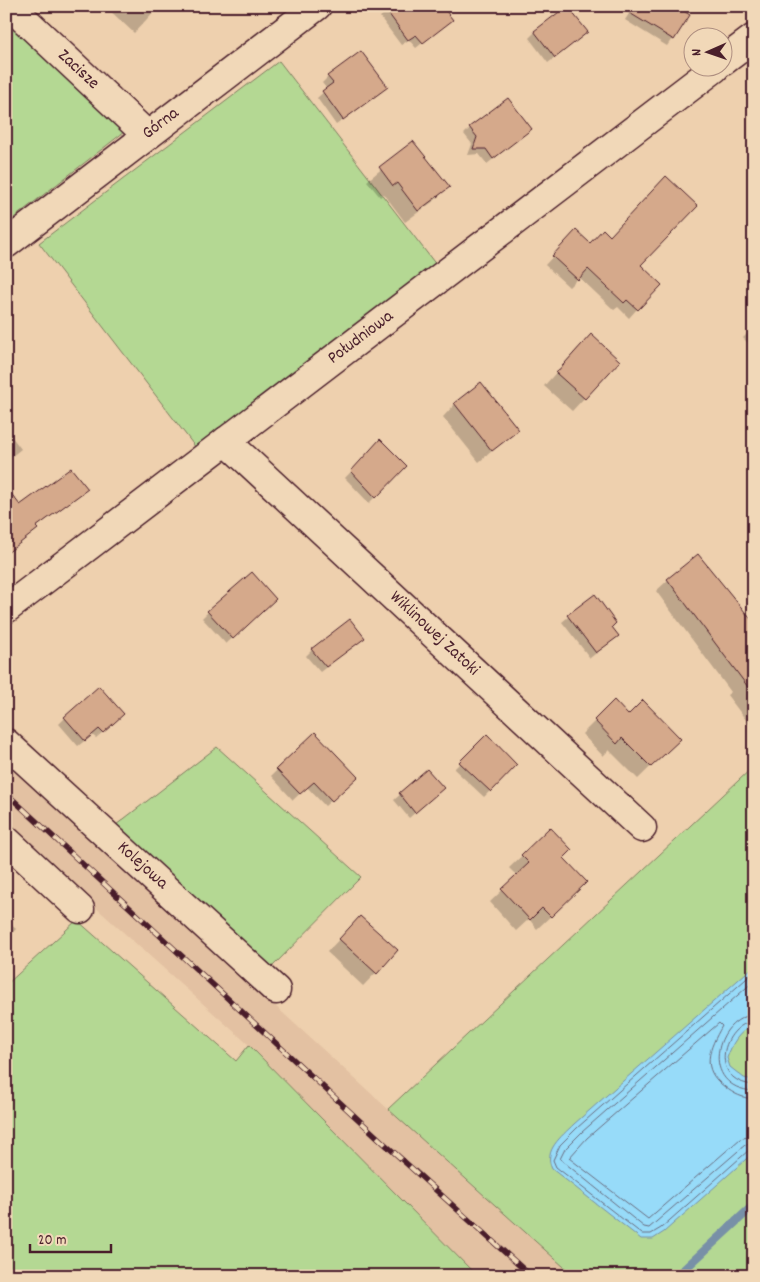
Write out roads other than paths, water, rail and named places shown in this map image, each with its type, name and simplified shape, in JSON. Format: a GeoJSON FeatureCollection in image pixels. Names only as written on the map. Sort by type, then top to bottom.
{"type":"FeatureCollection","features":[{"type":"Feature","properties":{"kind":"street","name":"Zacisze"},"geometry":{"type":"LineString","coordinates":[[10,6],[147,135]]}},
{"type":"Feature","properties":{"kind":"street","name":"Górna"},"geometry":{"type":"LineString","coordinates":[[6,244],[317,6]]}},
{"type":"Feature","properties":{"kind":"street"},"geometry":{"type":"LineString","coordinates":[[732,54],[754,38]]}},
{"type":"Feature","properties":{"kind":"street","name":"Południowa"},"geometry":{"type":"LineString","coordinates":[[6,609],[702,78]]}},
{"type":"Feature","properties":{"kind":"street","name":"Wiklinowej Zatoki"},"geometry":{"type":"LineString","coordinates":[[226,441],[642,828]]}},
{"type":"Feature","properties":{"kind":"street","name":"Kolejowa"},"geometry":{"type":"LineString","coordinates":[[6,743],[276,990]]}},
{"type":"Feature","properties":{"kind":"street"},"geometry":{"type":"LineString","coordinates":[[6,840],[80,909]]}},
{"type":"Feature","properties":{"kind":"water"},"geometry":{"type":"Polygon","coordinates":[[[754,966],[754,1026],[740,1034],[727,1058],[730,1067],[744,1078],[754,1080],[754,1152],[664,1232],[653,1239],[641,1239],[552,1169],[550,1156],[552,1150],[559,1139],[574,1124],[754,966]]]}},
{"type":"Feature","properties":{"kind":"waterway"},"geometry":{"type":"LineString","coordinates":[[677,1276],[754,1205]]}},
{"type":"Feature","properties":{"kind":"railway"},"geometry":{"type":"LineString","coordinates":[[6,793],[387,1146],[531,1276]]}}]}
